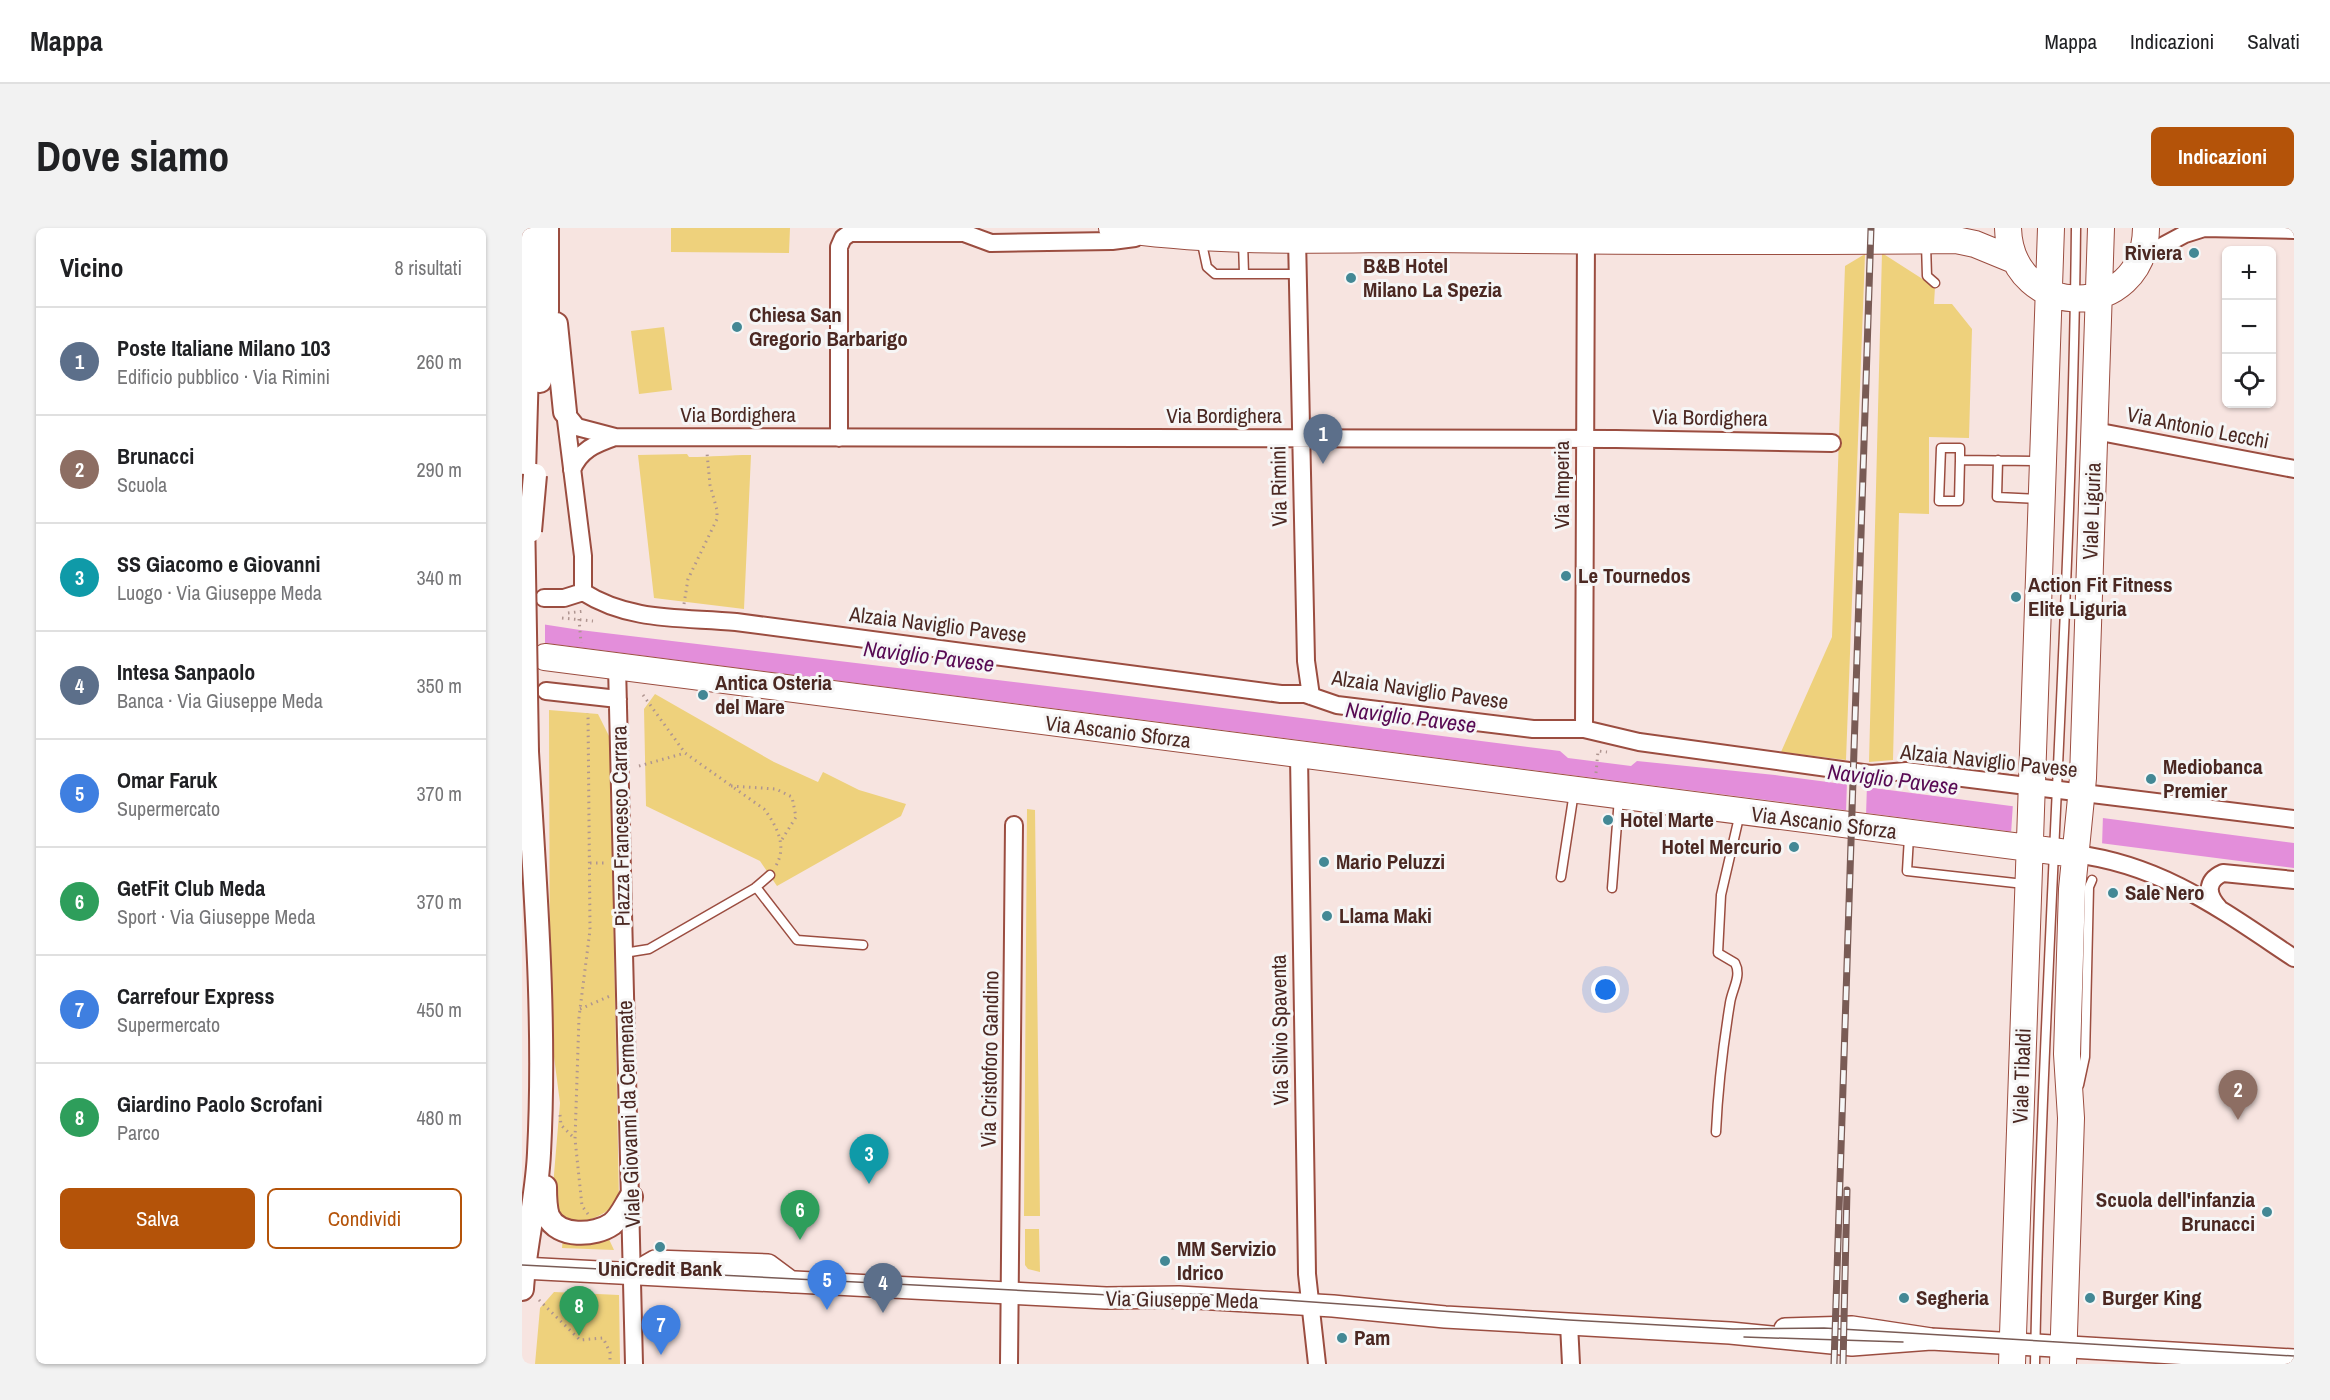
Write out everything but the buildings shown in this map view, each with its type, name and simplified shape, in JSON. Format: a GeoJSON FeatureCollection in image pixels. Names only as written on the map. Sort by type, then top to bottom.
{"type":"FeatureCollection","features":[{"type":"Feature","properties":{"kind":"main road"},"geometry":{"type":"LineString","coordinates":[[531,228],[523,513],[524,625],[527,752],[537,929],[545,1202],[553,1223],[571,1232],[602,1229],[617,1219],[631,1197]]}},
{"type":"Feature","properties":{"kind":"main road"},"geometry":{"type":"LineString","coordinates":[[524,625],[548,297],[547,228]]}},
{"type":"Feature","properties":{"kind":"main road"},"geometry":{"type":"LineString","coordinates":[[1112,228],[1157,234],[1243,238],[1297,231],[1926,240],[1956,234],[2014,260]]}},
{"type":"Feature","properties":{"kind":"main road"},"geometry":{"type":"LineString","coordinates":[[2008,228],[2014,260],[2033,285],[2049,293],[2087,297],[2120,284],[2134,270],[2140,258],[2146,228]]}},
{"type":"Feature","properties":{"kind":"main road"},"geometry":{"type":"LineString","coordinates":[[2031,793],[2051,228]]}},
{"type":"Feature","properties":{"kind":"main road","name":"Viale Liguria"},"geometry":{"type":"LineString","coordinates":[[2069,798],[2095,431],[2087,297],[2102,228]]}},
{"type":"Feature","properties":{"kind":"main road"},"geometry":{"type":"LineString","coordinates":[[548,297],[556,322],[565,412]]}},
{"type":"Feature","properties":{"kind":"main road"},"geometry":{"type":"LineString","coordinates":[[545,657],[617,666]]}},
{"type":"Feature","properties":{"kind":"main road","name":"Via Ascanio Sforza"},"geometry":{"type":"LineString","coordinates":[[617,666],[1740,813],[1909,834],[2066,848]]}},
{"type":"Feature","properties":{"kind":"main road","name":"Viale Tibaldi"},"geometry":{"type":"LineString","coordinates":[[2024,1354],[2028,884],[2031,793]]}},
{"type":"Feature","properties":{"kind":"main road","name":"Viale Tibaldi"},"geometry":{"type":"LineString","coordinates":[[2063,1355],[2074,1080],[2068,1042],[2066,848],[2069,798]]}},
{"type":"Feature","properties":{"kind":"main road"},"geometry":{"type":"LineString","coordinates":[[527,1281],[541,1100]]}},
{"type":"Feature","properties":{"kind":"street"},"geometry":{"type":"LineString","coordinates":[[2140,258],[2185,234],[2204,228],[2294,230]]}},
{"type":"Feature","properties":{"kind":"street","name":"Via Rimini"},"geometry":{"type":"LineString","coordinates":[[1297,231],[1305,661],[1311,696]]}},
{"type":"Feature","properties":{"kind":"street"},"geometry":{"type":"LineString","coordinates":[[839,438],[839,247],[843,238],[850,233],[964,233],[991,243],[1034,236],[1112,241],[1157,234]]}},
{"type":"Feature","properties":{"kind":"street","name":"Via Imperia"},"geometry":{"type":"LineString","coordinates":[[1584,729],[1586,234]]}},
{"type":"Feature","properties":{"kind":"street"},"geometry":{"type":"LineString","coordinates":[[544,598],[573,596],[583,592],[583,556],[565,412]]}},
{"type":"Feature","properties":{"kind":"street","name":"Via Bordighera"},"geometry":{"type":"LineString","coordinates":[[565,412],[577,427],[615,437],[1832,443]]}},
{"type":"Feature","properties":{"kind":"street","name":"Via Antonio Lecchi"},"geometry":{"type":"LineString","coordinates":[[2095,431],[2294,469]]}},
{"type":"Feature","properties":{"kind":"street","name":"Via Bordighera"},"geometry":{"type":"LineString","coordinates":[[572,470],[580,454],[596,444],[615,437]]}},
{"type":"Feature","properties":{"kind":"street","name":"Alzaia Naviglio Pavese"},"geometry":{"type":"LineString","coordinates":[[583,592],[604,605],[642,615],[701,622],[736,622],[1311,696],[1337,705],[1533,729],[1584,729],[1639,742],[1871,774],[1906,771],[2069,798],[2294,819]]}},
{"type":"Feature","properties":{"kind":"street","name":"Piazza Francesco Carrara"},"geometry":{"type":"LineString","coordinates":[[617,666],[624,954]]}},
{"type":"Feature","properties":{"kind":"street","name":"Piazza Francesco Carrara"},"geometry":{"type":"LineString","coordinates":[[546,691],[618,699]]}},
{"type":"Feature","properties":{"kind":"street","name":"Via Silvio Spaventa"},"geometry":{"type":"LineString","coordinates":[[1299,756],[1309,1304],[1317,1364]]}},
{"type":"Feature","properties":{"kind":"street","name":"Via Cristoforo Gandino"},"geometry":{"type":"LineString","coordinates":[[1009,1364],[1014,825]]}},
{"type":"Feature","properties":{"kind":"street"},"geometry":{"type":"LineString","coordinates":[[2066,848],[2138,867],[2176,883],[2294,958]]}},
{"type":"Feature","properties":{"kind":"street"},"geometry":{"type":"LineString","coordinates":[[2220,909],[2212,900],[2209,891],[2211,882],[2219,874],[2294,880]]}},
{"type":"Feature","properties":{"kind":"street","name":"Viale Giovanni da Cermenate"},"geometry":{"type":"LineString","coordinates":[[624,954],[634,1364]]}},
{"type":"Feature","properties":{"kind":"street"},"geometry":{"type":"LineString","coordinates":[[527,1281],[633,1274]]}},
{"type":"Feature","properties":{"kind":"street","name":"Via Giuseppe Meda"},"geometry":{"type":"LineString","coordinates":[[633,1274],[1106,1298],[1179,1297],[1309,1304],[1446,1317],[1730,1333],[1824,1326],[1852,1327],[2024,1354],[2294,1360]]}},
{"type":"Feature","properties":{"kind":"street"},"geometry":{"type":"LineString","coordinates":[[1569,1324],[1571,1364]]}},
{"type":"Feature","properties":{"kind":"lane","name":"Viale Liguria"},"geometry":{"type":"LineString","coordinates":[[2069,798],[2087,297],[2076,228]]}},
{"type":"Feature","properties":{"kind":"lane"},"geometry":{"type":"LineString","coordinates":[[1200,236],[1207,267],[1215,274],[1297,274]]}},
{"type":"Feature","properties":{"kind":"lane"},"geometry":{"type":"LineString","coordinates":[[1243,238],[1244,274]]}},
{"type":"Feature","properties":{"kind":"lane"},"geometry":{"type":"LineString","coordinates":[[1926,240],[1927,276],[1935,283]]}},
{"type":"Feature","properties":{"kind":"lane"},"geometry":{"type":"LineString","coordinates":[[1941,448],[1960,448],[1960,460],[1959,501],[1939,501],[1941,448]]}},
{"type":"Feature","properties":{"kind":"lane"},"geometry":{"type":"LineString","coordinates":[[1960,460],[2043,460]]}},
{"type":"Feature","properties":{"kind":"lane"},"geometry":{"type":"LineString","coordinates":[[1998,460],[1997,496],[2042,499]]}},
{"type":"Feature","properties":{"kind":"lane"},"geometry":{"type":"LineString","coordinates":[[1562,877],[1574,791]]}},
{"type":"Feature","properties":{"kind":"lane"},"geometry":{"type":"LineString","coordinates":[[1612,888],[1620,797]]}},
{"type":"Feature","properties":{"kind":"lane"},"geometry":{"type":"LineString","coordinates":[[1716,1132],[1722,1051],[1731,997],[1738,975],[1735,963],[1718,953],[1720,903],[1740,813]]}},
{"type":"Feature","properties":{"kind":"lane"},"geometry":{"type":"LineString","coordinates":[[1909,834],[1907,871],[2028,884]]}},
{"type":"Feature","properties":{"kind":"lane","name":"Viale Tibaldi"},"geometry":{"type":"LineString","coordinates":[[2024,1354],[2066,848]]}},
{"type":"Feature","properties":{"kind":"lane"},"geometry":{"type":"LineString","coordinates":[[624,954],[649,949],[756,887],[770,875]]}},
{"type":"Feature","properties":{"kind":"lane"},"geometry":{"type":"LineString","coordinates":[[2074,1080],[2085,1057],[2089,887],[2092,880]]}},
{"type":"Feature","properties":{"kind":"lane"},"geometry":{"type":"LineString","coordinates":[[756,887],[797,940],[863,945]]}},
{"type":"Feature","properties":{"kind":"path"},"geometry":{"type":"LineString","coordinates":[[683,611],[688,579],[717,519],[717,510],[710,485],[707,453]]}},
{"type":"Feature","properties":{"kind":"path"},"geometry":{"type":"LineString","coordinates":[[562,618],[593,621]]}},
{"type":"Feature","properties":{"kind":"path"},"geometry":{"type":"LineString","coordinates":[[579,619],[581,641]]}},
{"type":"Feature","properties":{"kind":"path"},"geometry":{"type":"LineString","coordinates":[[643,695],[685,753],[764,809],[779,831],[781,841],[779,861],[770,875]]}},
{"type":"Feature","properties":{"kind":"path"},"geometry":{"type":"LineString","coordinates":[[588,713],[590,930],[580,1009],[575,1147],[582,1206],[592,1220]]}},
{"type":"Feature","properties":{"kind":"path"},"geometry":{"type":"LineString","coordinates":[[1597,765],[1598,751],[1607,752]]}},
{"type":"Feature","properties":{"kind":"path"},"geometry":{"type":"LineString","coordinates":[[639,766],[685,753]]}},
{"type":"Feature","properties":{"kind":"path"},"geometry":{"type":"LineString","coordinates":[[731,786],[776,789],[792,797],[796,817],[781,841]]}},
{"type":"Feature","properties":{"kind":"path"},"geometry":{"type":"LineString","coordinates":[[590,863],[610,863]]}},
{"type":"Feature","properties":{"kind":"path"},"geometry":{"type":"LineString","coordinates":[[580,1009],[614,994]]}},
{"type":"Feature","properties":{"kind":"path"},"geometry":{"type":"LineString","coordinates":[[527,1281],[580,1340],[603,1338],[610,1352],[610,1364]]}},
{"type":"Feature","properties":{"kind":"shaded area"},"geometry":{"type":"Polygon","coordinates":[[[671,228],[790,228],[789,253],[671,252],[671,228]]]}},
{"type":"Feature","properties":{"kind":"shaded area"},"geometry":{"type":"Polygon","coordinates":[[[1882,253],[1935,287],[1934,304],[1952,304],[1972,329],[1969,438],[1929,437],[1929,514],[1899,513],[1893,760],[1869,762],[1882,253]]]}},
{"type":"Feature","properties":{"kind":"shaded area"},"geometry":{"type":"Polygon","coordinates":[[[1865,254],[1846,760],[1781,752],[1832,637],[1845,266],[1865,254]]]}},
{"type":"Feature","properties":{"kind":"shaded area"},"geometry":{"type":"Polygon","coordinates":[[[664,327],[672,390],[639,394],[631,331],[664,327]]]}},
{"type":"Feature","properties":{"kind":"shaded area"},"geometry":{"type":"Polygon","coordinates":[[[687,454],[689,457],[751,455],[744,609],[654,598],[638,455],[687,454]]]}},
{"type":"Feature","properties":{"kind":"shaded area"},"geometry":{"type":"Polygon","coordinates":[[[522,621],[1560,751],[1568,758],[1631,766],[1637,761],[1775,775],[2294,843],[2294,868],[522,640],[522,621]]]}},
{"type":"Feature","properties":{"kind":"shaded area"},"geometry":{"type":"Polygon","coordinates":[[[655,694],[774,762],[818,782],[823,772],[859,790],[906,804],[901,816],[777,886],[760,861],[646,806],[644,709],[655,694]]]}},
{"type":"Feature","properties":{"kind":"shaded area"},"geometry":{"type":"Polygon","coordinates":[[[549,710],[598,714],[610,738],[619,1201],[598,1216],[582,1221],[573,1221],[556,1215],[552,1198],[560,1103],[550,1026],[549,710]]]}},
{"type":"Feature","properties":{"kind":"shaded area"},"geometry":{"type":"Polygon","coordinates":[[[1027,809],[1035,810],[1040,1216],[1024,1216],[1027,809]]]}},
{"type":"Feature","properties":{"kind":"shaded area"},"geometry":{"type":"Polygon","coordinates":[[[1025,1229],[1039,1229],[1040,1272],[1028,1269],[1025,1265],[1025,1229]]]}},
{"type":"Feature","properties":{"kind":"shaded area"},"geometry":{"type":"Polygon","coordinates":[[[607,1235],[614,1250],[562,1248],[563,1237],[607,1235]]]}},
{"type":"Feature","properties":{"kind":"shaded area"},"geometry":{"type":"Polygon","coordinates":[[[554,1292],[619,1295],[620,1364],[535,1364],[540,1308],[554,1292]]]}},
{"type":"Feature","properties":{"kind":"pier"},"geometry":{"type":"Polygon","coordinates":[[[522,618],[545,621],[545,647],[522,643],[522,618]]]}},
{"type":"Feature","properties":{"kind":"pier"},"geometry":{"type":"Polygon","coordinates":[[[1847,781],[1867,784],[1866,816],[1846,813],[1847,781]]]}},
{"type":"Feature","properties":{"kind":"pier"},"geometry":{"type":"Polygon","coordinates":[[[2013,803],[2103,815],[2102,846],[2011,834],[2013,803]]]}},
{"type":"Feature","properties":{"kind":"tram line"},"geometry":{"type":"LineString","coordinates":[[522,1265],[1109,1295],[1198,1294],[1569,1320],[1733,1329],[1824,1328],[2294,1356]]}},
{"type":"Feature","properties":{"kind":"tram line"},"geometry":{"type":"LineString","coordinates":[[1744,1337],[1903,1342]]}},
{"type":"Feature","properties":{"kind":"railway"},"geometry":{"type":"LineString","coordinates":[[1834,1364],[1871,228]]}},
{"type":"Feature","properties":{"kind":"railway"},"geometry":{"type":"LineString","coordinates":[[1843,1364],[1847,1190]]}},
{"type":"Feature","properties":{"kind":"place","name":"Riviera"},"geometry":{"type":"Point","coordinates":[2194,253]}},
{"type":"Feature","properties":{"kind":"place","name":"B&B Hotel Milano La Spezia"},"geometry":{"type":"Point","coordinates":[1351,278]}},
{"type":"Feature","properties":{"kind":"place","name":"Chiesa San Gregorio Barbarigo"},"geometry":{"type":"Point","coordinates":[737,327]}},
{"type":"Feature","properties":{"kind":"place","name":"Poste Italiane Milano 103"},"geometry":{"type":"Point","coordinates":[1323,464]}},
{"type":"Feature","properties":{"kind":"place","name":"Le Tournedos"},"geometry":{"type":"Point","coordinates":[1566,576]}},
{"type":"Feature","properties":{"kind":"place","name":"Action Fit Fitness Elite Liguria"},"geometry":{"type":"Point","coordinates":[2016,597]}},
{"type":"Feature","properties":{"kind":"place","name":"Antica Osteria del Mare"},"geometry":{"type":"Point","coordinates":[703,695]}},
{"type":"Feature","properties":{"kind":"place","name":"Mediobanca Premier"},"geometry":{"type":"Point","coordinates":[2151,779]}},
{"type":"Feature","properties":{"kind":"place","name":"Hotel Marte"},"geometry":{"type":"Point","coordinates":[1608,820]}},
{"type":"Feature","properties":{"kind":"place","name":"Hotel Mercurio"},"geometry":{"type":"Point","coordinates":[1794,847]}},
{"type":"Feature","properties":{"kind":"place","name":"Mario Peluzzi"},"geometry":{"type":"Point","coordinates":[1324,862]}},
{"type":"Feature","properties":{"kind":"place","name":"Sale Nero"},"geometry":{"type":"Point","coordinates":[2113,893]}},
{"type":"Feature","properties":{"kind":"place","name":"Llama Maki"},"geometry":{"type":"Point","coordinates":[1327,916]}},
{"type":"Feature","properties":{"kind":"place","name":"Brunacci"},"geometry":{"type":"Point","coordinates":[2238,1120]}},
{"type":"Feature","properties":{"kind":"place","name":"SS Giacomo e Giovanni"},"geometry":{"type":"Point","coordinates":[869,1184]}},
{"type":"Feature","properties":{"kind":"place","name":"Scuola dell'infanzia Brunacci"},"geometry":{"type":"Point","coordinates":[2267,1212]}},
{"type":"Feature","properties":{"kind":"place","name":"GetFit Club Meda"},"geometry":{"type":"Point","coordinates":[800,1240]}},
{"type":"Feature","properties":{"kind":"place","name":"UniCredit Bank"},"geometry":{"type":"Point","coordinates":[660,1247]}},
{"type":"Feature","properties":{"kind":"place","name":"MM Servizio Idrico"},"geometry":{"type":"Point","coordinates":[1165,1261]}},
{"type":"Feature","properties":{"kind":"place","name":"Segheria"},"geometry":{"type":"Point","coordinates":[1904,1298]}},
{"type":"Feature","properties":{"kind":"place","name":"Burger King"},"geometry":{"type":"Point","coordinates":[2090,1298]}},
{"type":"Feature","properties":{"kind":"place","name":"Omar Faruk"},"geometry":{"type":"Point","coordinates":[827,1310]}},
{"type":"Feature","properties":{"kind":"place","name":"Intesa Sanpaolo"},"geometry":{"type":"Point","coordinates":[883,1313]}},
{"type":"Feature","properties":{"kind":"place","name":"Giardino Paolo Scrofani"},"geometry":{"type":"Point","coordinates":[579,1336]}},
{"type":"Feature","properties":{"kind":"place","name":"Pam"},"geometry":{"type":"Point","coordinates":[1342,1338]}},
{"type":"Feature","properties":{"kind":"place","name":"Carrefour Express"},"geometry":{"type":"Point","coordinates":[661,1355]}},
{"type":"Feature","properties":{"kind":"water label","name":"Naviglio Pavese"},"geometry":{"type":"Point","coordinates":[929,656]}},
{"type":"Feature","properties":{"kind":"water label","name":"Naviglio Pavese"},"geometry":{"type":"Point","coordinates":[1411,717]}},
{"type":"Feature","properties":{"kind":"water label","name":"Naviglio Pavese"},"geometry":{"type":"Point","coordinates":[1893,779]}}]}
